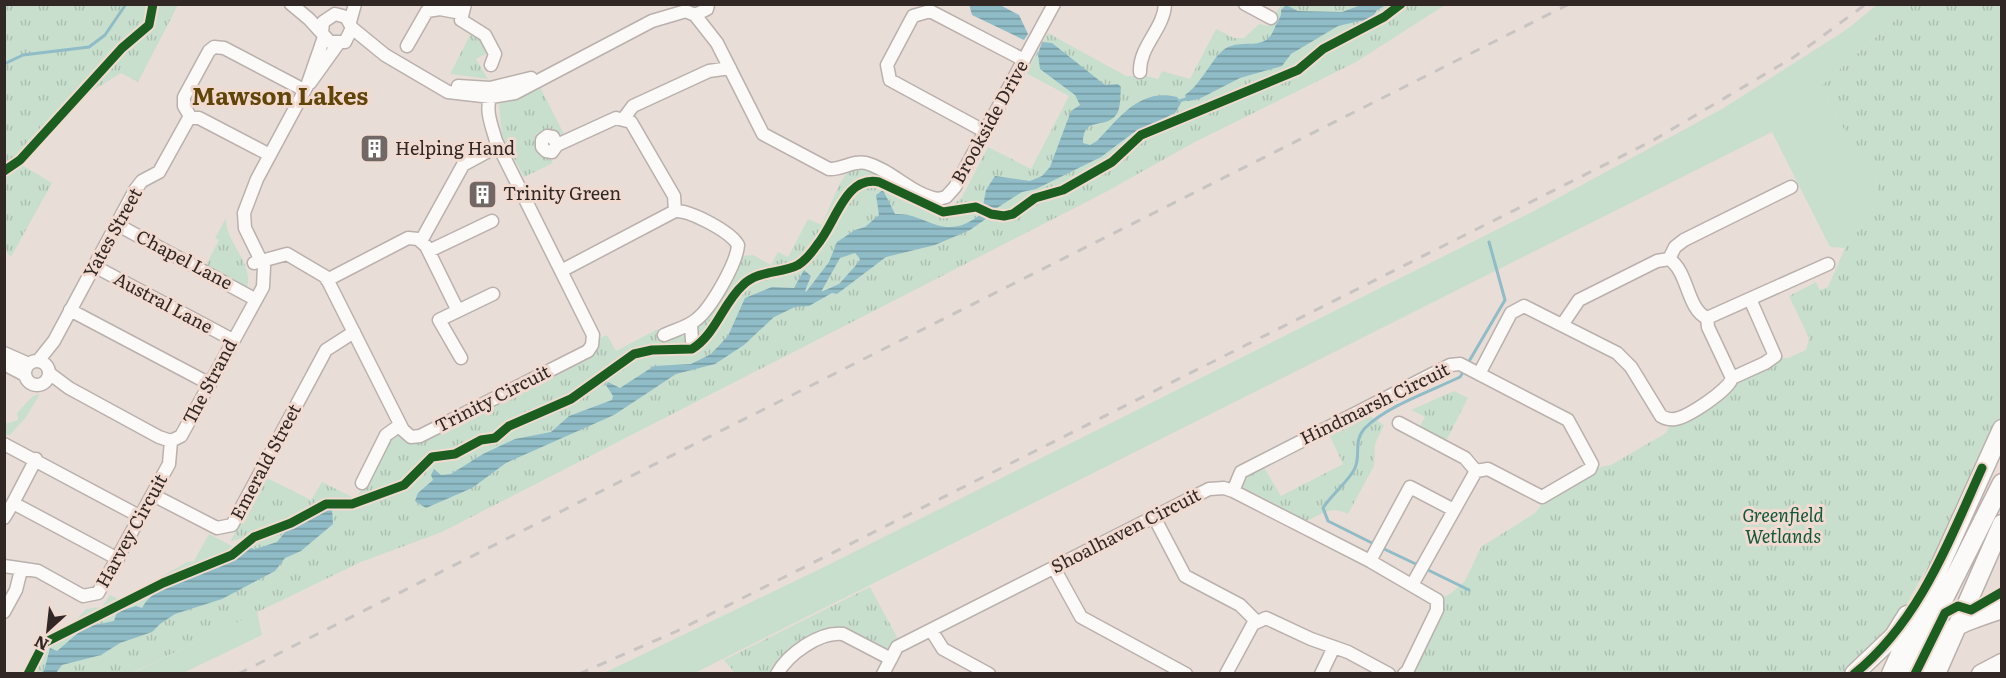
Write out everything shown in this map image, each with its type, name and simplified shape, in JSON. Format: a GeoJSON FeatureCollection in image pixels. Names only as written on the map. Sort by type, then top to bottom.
{"type":"FeatureCollection","features":[{"type":"Feature","properties":{"kind":"highway"},"geometry":{"type":"LineString","coordinates":[[1891,674],[2001,429]]}},
{"type":"Feature","properties":{"kind":"highway"},"geometry":{"type":"LineString","coordinates":[[1906,674],[2001,483]]}},
{"type":"Feature","properties":{"kind":"highway"},"geometry":{"type":"LineString","coordinates":[[1936,674],[1987,561],[2001,524]]}},
{"type":"Feature","properties":{"kind":"highway"},"geometry":{"type":"LineString","coordinates":[[1987,561],[1983,596],[1990,604],[2001,608]]}},
{"type":"Feature","properties":{"kind":"highway"},"geometry":{"type":"LineString","coordinates":[[1854,674],[1894,636],[1935,572]]}},
{"type":"Feature","properties":{"kind":"highway"},"geometry":{"type":"LineString","coordinates":[[1921,674],[1931,649],[1957,624],[2001,608]]}},
{"type":"Feature","properties":{"kind":"highway"},"geometry":{"type":"LineString","coordinates":[[1981,674],[2001,663]]}},
{"type":"Feature","properties":{"kind":"street"},"geometry":{"type":"LineString","coordinates":[[291,4],[336,11],[385,55],[411,69],[451,84],[491,93],[564,65],[652,21],[687,10],[708,7]]}},
{"type":"Feature","properties":{"kind":"street"},"geometry":{"type":"LineString","coordinates":[[291,4],[330,42],[385,55]]}},
{"type":"Feature","properties":{"kind":"street"},"geometry":{"type":"LineString","coordinates":[[340,43],[350,35],[355,4]]}},
{"type":"Feature","properties":{"kind":"street"},"geometry":{"type":"LineString","coordinates":[[652,21],[673,4]]}},
{"type":"Feature","properties":{"kind":"street"},"geometry":{"type":"LineString","coordinates":[[1140,72],[1140,57],[1162,16],[1165,4]]}},
{"type":"Feature","properties":{"kind":"street"},"geometry":{"type":"LineString","coordinates":[[1245,4],[1271,18]]}},
{"type":"Feature","properties":{"kind":"street","name":"Brookside Drive"},"geometry":{"type":"LineString","coordinates":[[708,7],[720,49],[766,136],[829,169],[838,169],[856,163],[869,164],[934,199],[950,194],[1039,32],[1049,6]]}},
{"type":"Feature","properties":{"kind":"street"},"geometry":{"type":"LineString","coordinates":[[407,46],[427,10],[463,9],[464,22],[484,35],[495,54],[491,65]]}},
{"type":"Feature","properties":{"kind":"street","name":"Brookside Drive"},"geometry":{"type":"LineString","coordinates":[[687,10],[720,49]]}},
{"type":"Feature","properties":{"kind":"street"},"geometry":{"type":"LineString","coordinates":[[323,35],[323,22],[336,11]]}},
{"type":"Feature","properties":{"kind":"street"},"geometry":{"type":"LineString","coordinates":[[984,131],[894,84],[887,76],[887,65],[913,16],[930,11],[1026,55]]}},
{"type":"Feature","properties":{"kind":"street","name":"The Strand"},"geometry":{"type":"LineString","coordinates":[[306,88],[323,35]]}},
{"type":"Feature","properties":{"kind":"street","name":"The Strand"},"geometry":{"type":"LineString","coordinates":[[4,353],[159,437],[171,441],[183,433],[263,287],[264,272],[238,231],[235,218],[238,205],[257,178],[306,88],[340,43]]}},
{"type":"Feature","properties":{"kind":"street"},"geometry":{"type":"LineString","coordinates":[[270,155],[199,117],[190,118],[184,106],[184,97],[209,51],[214,47],[224,48],[306,88]]}},
{"type":"Feature","properties":{"kind":"street"},"geometry":{"type":"LineString","coordinates":[[709,71],[720,49]]}},
{"type":"Feature","properties":{"kind":"street"},"geometry":{"type":"LineString","coordinates":[[628,121],[642,104],[709,71],[730,68]]}},
{"type":"Feature","properties":{"kind":"street","name":"Trinity Circuit"},"geometry":{"type":"LineString","coordinates":[[400,425],[406,434],[418,437],[588,351],[592,345],[593,335],[498,146],[494,130],[495,101],[491,93]]}},
{"type":"Feature","properties":{"kind":"street","name":"Yates Street"},"geometry":{"type":"LineString","coordinates":[[39,370],[137,186],[159,172],[190,118]]}},
{"type":"Feature","properties":{"kind":"street"},"geometry":{"type":"LineString","coordinates":[[557,145],[616,118],[628,121],[674,196],[675,211]]}},
{"type":"Feature","properties":{"kind":"street"},"geometry":{"type":"LineString","coordinates":[[425,246],[463,165],[498,146]]}},
{"type":"Feature","properties":{"kind":"street"},"geometry":{"type":"LineString","coordinates":[[1669,259],[1675,247],[1684,240],[1791,187]]}},
{"type":"Feature","properties":{"kind":"street"},"geometry":{"type":"LineString","coordinates":[[561,271],[675,211],[689,213],[731,236],[738,245],[736,257],[707,309],[691,324],[664,335]]}},
{"type":"Feature","properties":{"kind":"street"},"geometry":{"type":"LineString","coordinates":[[425,246],[492,221]]}},
{"type":"Feature","properties":{"kind":"street","name":"Chapel Lane"},"geometry":{"type":"LineString","coordinates":[[116,224],[251,297]]}},
{"type":"Feature","properties":{"kind":"street"},"geometry":{"type":"LineString","coordinates":[[327,280],[408,238],[425,246],[458,311]]}},
{"type":"Feature","properties":{"kind":"street"},"geometry":{"type":"LineString","coordinates":[[258,262],[287,254],[321,272],[400,425],[386,435],[362,483]]}},
{"type":"Feature","properties":{"kind":"street"},"geometry":{"type":"LineString","coordinates":[[1669,259],[1677,267],[1697,309],[1707,318],[1708,327],[1732,378]]}},
{"type":"Feature","properties":{"kind":"street"},"geometry":{"type":"LineString","coordinates":[[1562,325],[1572,308],[1580,300],[1657,261],[1669,259]]}},
{"type":"Feature","properties":{"kind":"street","name":"The Strand"},"geometry":{"type":"LineString","coordinates":[[248,312],[257,279],[258,262]]}},
{"type":"Feature","properties":{"kind":"street"},"geometry":{"type":"LineString","coordinates":[[1707,318],[1828,264]]}},
{"type":"Feature","properties":{"kind":"street","name":"Austral Lane"},"geometry":{"type":"LineString","coordinates":[[94,266],[233,340]]}},
{"type":"Feature","properties":{"kind":"street"},"geometry":{"type":"LineString","coordinates":[[461,358],[440,320],[493,294]]}},
{"type":"Feature","properties":{"kind":"street"},"geometry":{"type":"LineString","coordinates":[[1470,369],[1511,313],[1518,307],[1528,307],[1622,358],[1659,414],[1666,419],[1681,417],[1723,391],[1732,378],[1775,356],[1750,299]]}},
{"type":"Feature","properties":{"kind":"street"},"geometry":{"type":"LineString","coordinates":[[70,310],[210,384]]}},
{"type":"Feature","properties":{"kind":"street"},"geometry":{"type":"LineString","coordinates":[[691,324],[692,341]]}},
{"type":"Feature","properties":{"kind":"street","name":"Emerald Street"},"geometry":{"type":"LineString","coordinates":[[153,495],[217,528],[232,525],[326,350],[354,332]]}},
{"type":"Feature","properties":{"kind":"street","name":"The Strand"},"geometry":{"type":"LineString","coordinates":[[4,364],[39,370]]}},
{"type":"Feature","properties":{"kind":"street","name":"Hindmarsh Circuit"},"geometry":{"type":"LineString","coordinates":[[1233,491],[1241,471],[1450,365],[1470,369],[1568,420],[1592,464],[1585,473],[1542,497],[1488,469],[1476,471]]}},
{"type":"Feature","properties":{"kind":"street"},"geometry":{"type":"LineString","coordinates":[[1399,423],[1465,458],[1476,471],[1452,509],[1418,574]]}},
{"type":"Feature","properties":{"kind":"street","name":"Harvey Circuit"},"geometry":{"type":"LineString","coordinates":[[4,566],[38,571],[89,596],[103,589],[171,459],[171,441]]}},
{"type":"Feature","properties":{"kind":"street"},"geometry":{"type":"LineString","coordinates":[[4,444],[36,459],[141,517]]}},
{"type":"Feature","properties":{"kind":"street"},"geometry":{"type":"LineString","coordinates":[[4,518],[36,459]]}},
{"type":"Feature","properties":{"kind":"street"},"geometry":{"type":"LineString","coordinates":[[1375,552],[1410,487],[1452,509]]}},
{"type":"Feature","properties":{"kind":"street","name":"Shoalhaven Circuit"},"geometry":{"type":"LineString","coordinates":[[883,674],[897,647],[1209,489],[1224,488],[1375,552],[1418,574],[1437,600],[1437,610],[1404,674]]}},
{"type":"Feature","properties":{"kind":"street"},"geometry":{"type":"LineString","coordinates":[[12,503],[118,559]]}},
{"type":"Feature","properties":{"kind":"street"},"geometry":{"type":"LineString","coordinates":[[1154,516],[1185,576],[1240,605],[1256,621]]}},
{"type":"Feature","properties":{"kind":"street"},"geometry":{"type":"LineString","coordinates":[[1054,568],[1081,617],[1186,674]]}},
{"type":"Feature","properties":{"kind":"street"},"geometry":{"type":"LineString","coordinates":[[4,612],[18,585],[21,570]]}},
{"type":"Feature","properties":{"kind":"street"},"geometry":{"type":"LineString","coordinates":[[1226,674],[1256,621],[1266,618],[1273,619],[1389,674]]}},
{"type":"Feature","properties":{"kind":"street"},"geometry":{"type":"LineString","coordinates":[[931,630],[943,649],[989,674]]}},
{"type":"Feature","properties":{"kind":"street"},"geometry":{"type":"LineString","coordinates":[[777,674],[791,655],[834,633],[843,634],[891,659]]}},
{"type":"Feature","properties":{"kind":"street"},"geometry":{"type":"LineString","coordinates":[[1321,674],[1334,647]]}},
{"type":"Feature","properties":{"kind":"green space"},"geometry":{"type":"Polygon","coordinates":[[[4,5],[178,5],[138,82],[121,73],[89,93],[22,165],[52,183],[11,257],[4,249],[4,5]]]}},
{"type":"Feature","properties":{"kind":"green space"},"geometry":{"type":"Polygon","coordinates":[[[1281,5],[1445,5],[1356,62],[1193,143],[1104,193],[442,532],[361,562],[132,673],[30,674],[49,643],[76,627],[231,558],[256,539],[281,531],[326,508],[352,505],[355,500],[320,506],[288,523],[230,542],[265,477],[311,500],[322,482],[356,499],[390,439],[398,435],[409,444],[416,443],[597,351],[600,338],[607,335],[616,351],[658,329],[664,340],[680,335],[684,336],[686,345],[695,346],[699,326],[742,256],[753,255],[771,265],[778,252],[788,257],[808,219],[822,225],[839,186],[852,168],[885,177],[949,208],[962,197],[988,147],[1031,169],[1069,96],[1026,73],[1048,33],[1126,76],[1146,76],[1158,79],[1162,71],[1190,79],[1216,29],[1234,38],[1244,38],[1259,24],[1268,26],[1281,5]]]}},
{"type":"Feature","properties":{"kind":"green space"},"geometry":{"type":"Polygon","coordinates":[[[1877,5],[1912,5],[1821,86],[1838,120],[1872,172],[1878,186],[1878,197],[1871,213],[1845,248],[1830,247],[1772,132],[695,673],[602,674],[824,567],[1532,212],[1722,109],[1846,30],[1877,5]]]}},
{"type":"Feature","properties":{"kind":"green space","name":"Greenfield Wetlands"},"geometry":{"type":"Polygon","coordinates":[[[1912,5],[2001,5],[2001,429],[1935,572],[1926,569],[1898,620],[1847,673],[1404,674],[1437,600],[1450,594],[1465,581],[1481,547],[1535,513],[1550,495],[1590,469],[1611,465],[1666,433],[1674,419],[1774,358],[1788,358],[1806,350],[1809,338],[1789,296],[1816,282],[1820,290],[1828,287],[1845,248],[1871,213],[1878,197],[1878,186],[1872,172],[1838,120],[1821,86],[1912,5]]]}},
{"type":"Feature","properties":{"kind":"green space"},"geometry":{"type":"Polygon","coordinates":[[[472,31],[482,37],[490,52],[476,59],[488,79],[450,74],[472,31]]]}},
{"type":"Feature","properties":{"kind":"green space"},"geometry":{"type":"Polygon","coordinates":[[[539,85],[565,136],[552,132],[543,156],[550,158],[553,163],[524,177],[508,147],[503,145],[499,106],[502,99],[539,85]]]}},
{"type":"Feature","properties":{"kind":"green space"},"geometry":{"type":"Polygon","coordinates":[[[226,218],[230,236],[247,270],[247,288],[206,265],[219,240],[215,238],[226,218]]]}},
{"type":"Feature","properties":{"kind":"green space"},"geometry":{"type":"Polygon","coordinates":[[[1454,391],[1468,398],[1444,445],[1419,428],[1425,417],[1411,410],[1454,391]]]}},
{"type":"Feature","properties":{"kind":"green space"},"geometry":{"type":"Polygon","coordinates":[[[40,394],[26,417],[10,435],[5,435],[5,424],[18,420],[17,413],[33,396],[40,394]]]}},
{"type":"Feature","properties":{"kind":"green space"},"geometry":{"type":"Polygon","coordinates":[[[1367,414],[1384,425],[1375,444],[1374,466],[1348,514],[1333,510],[1303,521],[1290,521],[1233,491],[1238,477],[1260,461],[1281,496],[1343,464],[1326,428],[1367,414]]]}},
{"type":"Feature","properties":{"kind":"green space"},"geometry":{"type":"Polygon","coordinates":[[[209,534],[236,548],[223,557],[193,567],[71,626],[86,609],[102,607],[110,595],[121,600],[187,562],[194,561],[209,534]]]}},
{"type":"Feature","properties":{"kind":"green space"},"geometry":{"type":"Polygon","coordinates":[[[870,587],[898,639],[891,647],[881,649],[829,630],[787,652],[772,673],[735,673],[724,660],[870,587]]]}},
{"type":"Feature","properties":{"kind":"green space"},"geometry":{"type":"Polygon","coordinates":[[[257,612],[262,635],[183,673],[133,673],[257,612]]]}},
{"type":"Feature","properties":{"kind":"water"},"geometry":{"type":"Polygon","coordinates":[[[969,4],[1000,5],[1019,15],[1028,34],[1024,40],[972,15],[969,4]]]}},
{"type":"Feature","properties":{"kind":"water"},"geometry":{"type":"Polygon","coordinates":[[[1286,5],[1298,11],[1342,12],[1361,5],[1386,5],[1377,10],[1370,22],[1360,21],[1338,26],[1291,54],[1282,66],[1240,78],[1199,99],[1187,101],[1185,95],[1223,50],[1235,45],[1267,40],[1280,18],[1281,10],[1286,5]]]}},
{"type":"Feature","properties":{"kind":"water"},"geometry":{"type":"Polygon","coordinates":[[[1042,42],[1052,43],[1105,85],[1118,84],[1121,87],[1120,106],[1116,115],[1106,122],[1087,129],[1083,143],[1090,145],[1097,141],[1123,114],[1141,101],[1164,95],[1177,97],[1181,103],[1175,113],[1133,133],[1101,157],[1036,189],[1022,192],[992,211],[983,206],[986,190],[995,176],[1030,181],[1042,176],[1050,167],[1071,111],[1080,105],[1075,95],[1040,69],[1038,54],[1042,42]]]}},
{"type":"Feature","properties":{"kind":"water"},"geometry":{"type":"Polygon","coordinates":[[[883,190],[895,214],[906,215],[936,225],[957,226],[969,222],[982,213],[986,213],[987,218],[970,230],[935,245],[886,257],[837,294],[832,293],[809,306],[795,307],[774,317],[744,345],[715,364],[676,374],[614,415],[506,463],[472,488],[426,508],[415,501],[418,493],[433,480],[431,475],[434,469],[441,475],[451,474],[483,454],[515,439],[551,432],[569,416],[612,400],[613,396],[606,385],[608,382],[620,388],[654,366],[691,364],[711,354],[728,336],[745,298],[772,287],[794,288],[804,270],[811,276],[806,292],[829,262],[837,242],[855,230],[865,227],[879,215],[876,195],[883,190]],[[855,253],[840,258],[821,292],[839,284],[860,259],[855,253]]]}},
{"type":"Feature","properties":{"kind":"water"},"geometry":{"type":"Polygon","coordinates":[[[327,509],[332,510],[333,524],[301,551],[285,558],[275,571],[222,599],[175,614],[152,632],[120,643],[101,655],[62,665],[56,673],[40,673],[44,671],[50,648],[57,651],[85,627],[114,621],[117,612],[136,606],[142,608],[158,590],[169,584],[228,561],[247,547],[255,549],[277,542],[285,532],[327,509]]]}},
{"type":"Feature","properties":{"kind":"waterway"},"geometry":{"type":"LineString","coordinates":[[4,64],[23,55],[89,47],[105,35],[126,4]]}},
{"type":"Feature","properties":{"kind":"waterway"},"geometry":{"type":"LineString","coordinates":[[1179,101],[1186,99]]}},
{"type":"Feature","properties":{"kind":"waterway"},"geometry":{"type":"LineString","coordinates":[[986,213],[988,209]]}},
{"type":"Feature","properties":{"kind":"waterway"},"geometry":{"type":"LineString","coordinates":[[1468,363],[1505,300],[1489,242]]}},
{"type":"Feature","properties":{"kind":"waterway"},"geometry":{"type":"LineString","coordinates":[[1374,544],[1328,521],[1323,508],[1355,468],[1361,433],[1385,413],[1460,377],[1465,369]]}},
{"type":"Feature","properties":{"kind":"waterway"},"geometry":{"type":"LineString","coordinates":[[1380,547],[1420,566]]}},
{"type":"Feature","properties":{"kind":"waterway"},"geometry":{"type":"LineString","coordinates":[[1426,569],[1469,590]]}},
{"type":"Feature","properties":{"kind":"railway"},"geometry":{"type":"LineString","coordinates":[[238,674],[1569,4]]}},
{"type":"Feature","properties":{"kind":"railway"},"geometry":{"type":"LineString","coordinates":[[579,674],[677,631],[1652,141],[1794,57],[1866,4]]}},
{"type":"Feature","properties":{"kind":"cycle path"},"geometry":{"type":"LineString","coordinates":[[4,171],[20,160],[122,48],[149,25],[153,4]]}},
{"type":"Feature","properties":{"kind":"cycle path"},"geometry":{"type":"LineString","coordinates":[[28,674],[44,643],[163,583],[232,555],[254,537],[291,523],[326,504],[352,504],[404,485],[432,457],[455,454],[481,440],[495,438],[509,426],[571,399],[634,354],[652,350],[692,349],[707,335],[736,292],[749,280],[762,274],[791,268],[806,259],[824,236],[849,193],[858,186],[867,182],[879,182],[943,212],[976,207],[991,214],[1004,216],[1013,214],[1035,198],[1063,190],[1112,162],[1141,135],[1298,70],[1323,49],[1384,17],[1401,4]]}},
{"type":"Feature","properties":{"kind":"cycle path"},"geometry":{"type":"LineString","coordinates":[[1854,674],[1877,653],[1914,605],[1944,552],[1982,468]]}},
{"type":"Feature","properties":{"kind":"cycle path"},"geometry":{"type":"LineString","coordinates":[[1915,674],[1945,613],[1958,606],[1971,610],[2002,592]]}},
{"type":"Feature","properties":{"kind":"place","name":"Helping Hand"},"geometry":{"type":"Point","coordinates":[374,149]}},
{"type":"Feature","properties":{"kind":"place","name":"Trinity Green"},"geometry":{"type":"Point","coordinates":[482,194]}},
{"type":"Feature","properties":{"kind":"district","name":"Mawson Lakes"},"geometry":{"type":"Point","coordinates":[280,97]}}]}
